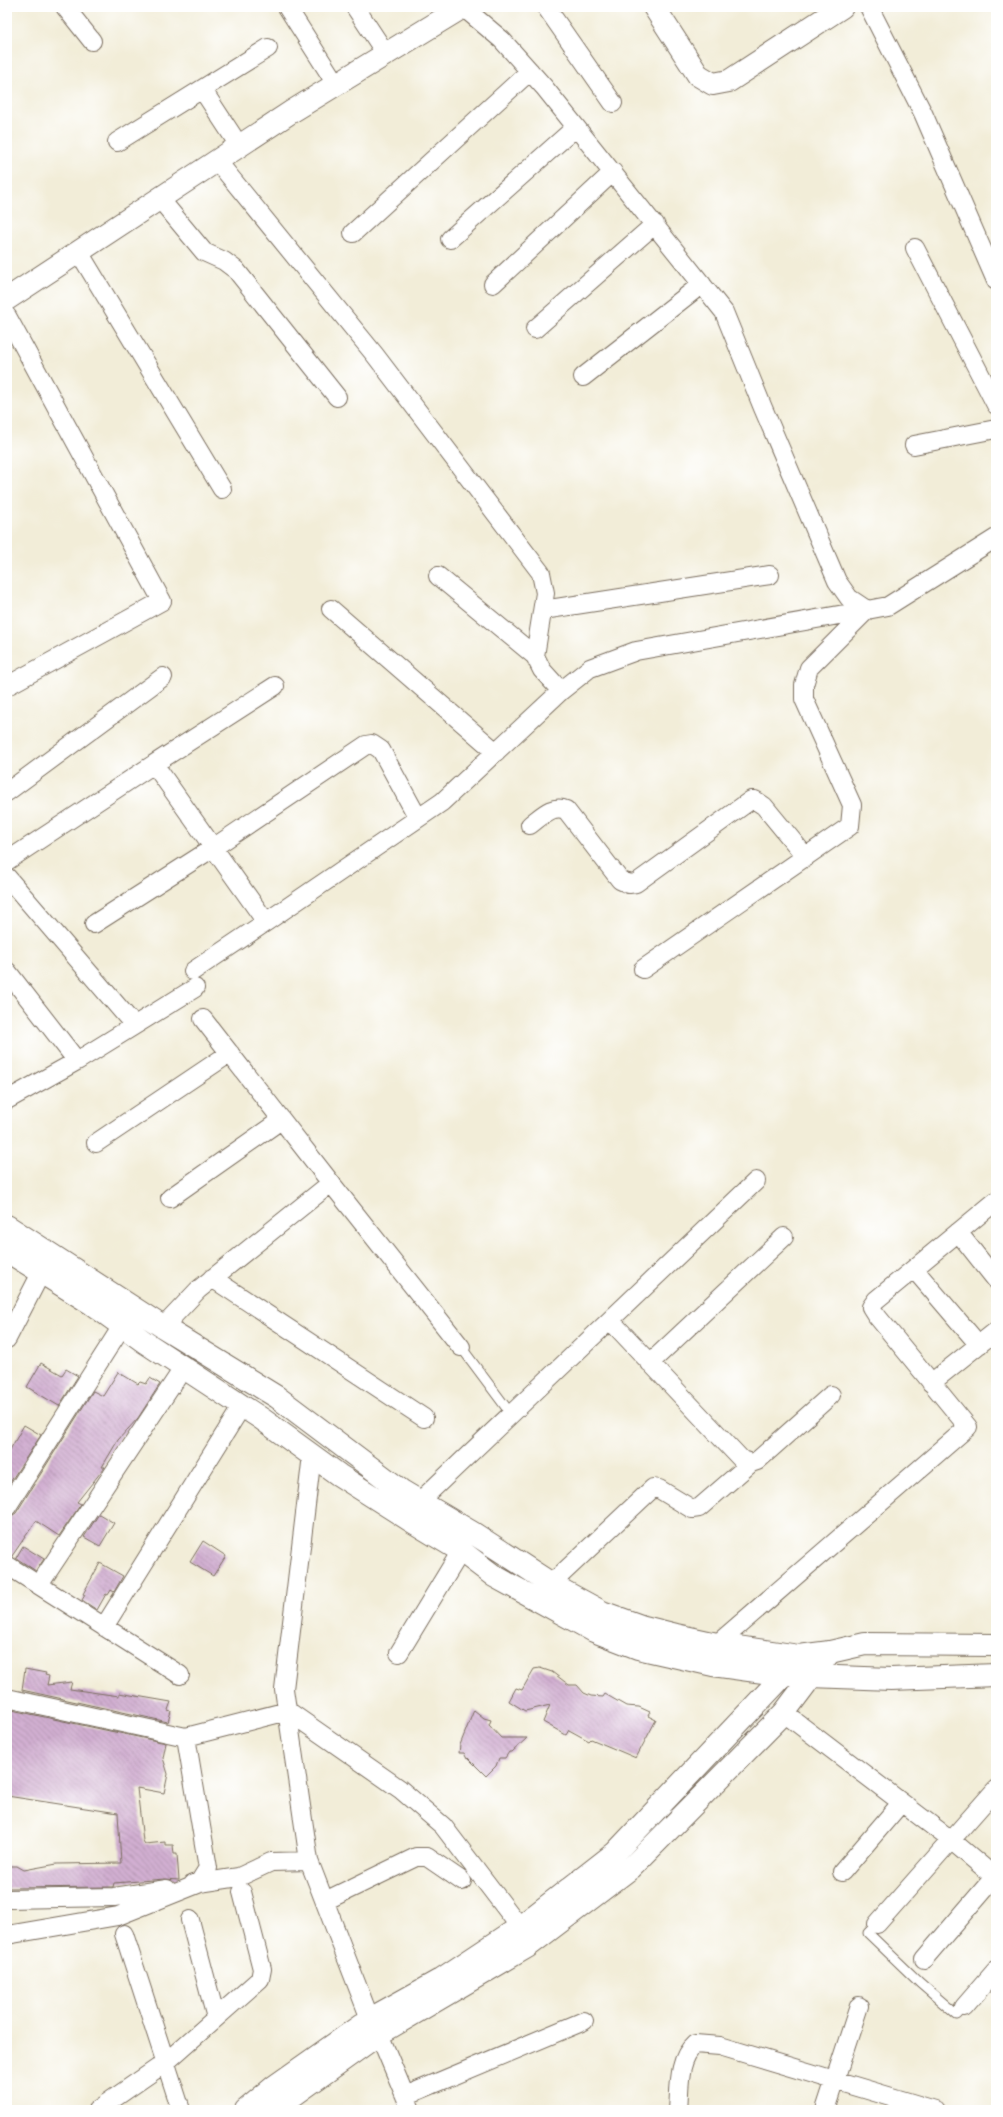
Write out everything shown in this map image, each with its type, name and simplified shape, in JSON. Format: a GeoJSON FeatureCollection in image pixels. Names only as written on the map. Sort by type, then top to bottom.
{"type":"FeatureCollection","features":[{"type":"Feature","properties":{"kind":"street"},"geometry":{"type":"LineString","coordinates":[[65,7],[92,41]]}},
{"type":"Feature","properties":{"kind":"street"},"geometry":{"type":"LineString","coordinates":[[287,7],[336,84]]}},
{"type":"Feature","properties":{"kind":"street"},"geometry":{"type":"LineString","coordinates":[[355,7],[386,54]]}},
{"type":"Feature","properties":{"kind":"street"},"geometry":{"type":"LineString","coordinates":[[7,299],[336,84],[463,7],[502,40],[530,71],[655,224],[724,312],[763,408],[837,581],[849,598],[867,610]]}},
{"type":"Feature","properties":{"kind":"street"},"geometry":{"type":"LineString","coordinates":[[546,7],[613,103]]}},
{"type":"Feature","properties":{"kind":"street"},"geometry":{"type":"LineString","coordinates":[[661,9],[698,75],[713,84],[729,81],[842,7]]}},
{"type":"Feature","properties":{"kind":"street"},"geometry":{"type":"LineString","coordinates":[[869,7],[923,113],[996,281]]}},
{"type":"Feature","properties":{"kind":"street"},"geometry":{"type":"LineString","coordinates":[[117,142],[268,48]]}},
{"type":"Feature","properties":{"kind":"street"},"geometry":{"type":"LineString","coordinates":[[352,233],[530,71]]}},
{"type":"Feature","properties":{"kind":"street"},"geometry":{"type":"LineString","coordinates":[[202,89],[240,147]]}},
{"type":"Feature","properties":{"kind":"street"},"geometry":{"type":"LineString","coordinates":[[450,239],[576,127]]}},
{"type":"Feature","properties":{"kind":"street"},"geometry":{"type":"LineString","coordinates":[[218,162],[375,355],[540,573],[545,593],[536,656]]}},
{"type":"Feature","properties":{"kind":"street"},"geometry":{"type":"LineString","coordinates":[[493,284],[613,172]]}},
{"type":"Feature","properties":{"kind":"street"},"geometry":{"type":"LineString","coordinates":[[160,199],[204,252],[224,261],[236,270],[337,397]]}},
{"type":"Feature","properties":{"kind":"street"},"geometry":{"type":"LineString","coordinates":[[535,329],[655,224]]}},
{"type":"Feature","properties":{"kind":"street"},"geometry":{"type":"LineString","coordinates":[[915,248],[996,405]]}},
{"type":"Feature","properties":{"kind":"street"},"geometry":{"type":"LineString","coordinates":[[78,252],[222,489]]}},
{"type":"Feature","properties":{"kind":"street"},"geometry":{"type":"LineString","coordinates":[[583,377],[702,284]]}},
{"type":"Feature","properties":{"kind":"street"},"geometry":{"type":"LineString","coordinates":[[7,316],[162,601],[7,686]]}},
{"type":"Feature","properties":{"kind":"street"},"geometry":{"type":"LineString","coordinates":[[914,445],[996,429]]}},
{"type":"Feature","properties":{"kind":"street"},"geometry":{"type":"LineString","coordinates":[[7,1100],[77,1061],[134,1024],[194,980],[266,922],[442,802],[561,691],[590,668],[636,651],[888,606],[996,538]]}},
{"type":"Feature","properties":{"kind":"street"},"geometry":{"type":"LineString","coordinates":[[543,610],[770,575]]}},
{"type":"Feature","properties":{"kind":"street"},"geometry":{"type":"LineString","coordinates":[[438,576],[536,656],[542,670],[561,691]]}},
{"type":"Feature","properties":{"kind":"street"},"geometry":{"type":"LineString","coordinates":[[332,609],[496,752]]}},
{"type":"Feature","properties":{"kind":"street"},"geometry":{"type":"LineString","coordinates":[[643,969],[850,826],[852,805],[804,699],[804,685],[809,668],[867,610]]}},
{"type":"Feature","properties":{"kind":"street"},"geometry":{"type":"LineString","coordinates":[[7,792],[163,677]]}},
{"type":"Feature","properties":{"kind":"street"},"geometry":{"type":"LineString","coordinates":[[7,861],[276,686]]}},
{"type":"Feature","properties":{"kind":"street"},"geometry":{"type":"LineString","coordinates":[[94,924],[214,848],[366,745],[372,744],[381,750],[418,818]]}},
{"type":"Feature","properties":{"kind":"street"},"geometry":{"type":"LineString","coordinates":[[154,764],[266,922]]}},
{"type":"Feature","properties":{"kind":"street"},"geometry":{"type":"LineString","coordinates":[[530,825],[554,808],[559,806],[566,810],[620,880],[629,884],[636,883],[751,800],[755,800],[764,806],[806,857]]}},
{"type":"Feature","properties":{"kind":"street"},"geometry":{"type":"LineString","coordinates":[[7,877],[134,1024]]}},
{"type":"Feature","properties":{"kind":"street"},"geometry":{"type":"LineString","coordinates":[[7,971],[77,1061]]}},
{"type":"Feature","properties":{"kind":"street"},"geometry":{"type":"LineString","coordinates":[[204,1019],[281,1120],[461,1347]]}},
{"type":"Feature","properties":{"kind":"street"},"geometry":{"type":"LineString","coordinates":[[96,1143],[230,1053]]}},
{"type":"Feature","properties":{"kind":"street"},"geometry":{"type":"LineString","coordinates":[[170,1198],[281,1120]]}},
{"type":"Feature","properties":{"kind":"street"},"geometry":{"type":"LineString","coordinates":[[419,1502],[756,1181]]}},
{"type":"Feature","properties":{"kind":"street"},"geometry":{"type":"LineString","coordinates":[[163,1327],[212,1278],[331,1183]]}},
{"type":"Feature","properties":{"kind":"street"},"geometry":{"type":"LineString","coordinates":[[717,1644],[968,1427],[871,1307],[876,1300],[996,1201]]}},
{"type":"Feature","properties":{"kind":"street"},"geometry":{"type":"LineString","coordinates":[[7,1226],[163,1327],[277,1397],[319,1430],[419,1502],[473,1533],[551,1584],[602,1612],[644,1627],[717,1644],[799,1656],[830,1652],[865,1644],[996,1645]]}},
{"type":"Feature","properties":{"kind":"street"},"geometry":{"type":"LineString","coordinates":[[958,1232],[996,1280]]}},
{"type":"Feature","properties":{"kind":"street"},"geometry":{"type":"LineString","coordinates":[[650,1363],[784,1237]]}},
{"type":"Feature","properties":{"kind":"street"},"geometry":{"type":"LineString","coordinates":[[7,1251],[184,1367],[312,1456],[397,1512],[461,1550],[494,1576],[594,1631],[638,1648],[713,1665],[784,1675],[891,1679],[996,1675]]}},
{"type":"Feature","properties":{"kind":"street"},"geometry":{"type":"LineString","coordinates":[[914,1269],[979,1345]]}},
{"type":"Feature","properties":{"kind":"street"},"geometry":{"type":"LineString","coordinates":[[7,1339],[41,1273]]}},
{"type":"Feature","properties":{"kind":"street"},"geometry":{"type":"LineString","coordinates":[[212,1278],[424,1418]]}},
{"type":"Feature","properties":{"kind":"street"},"geometry":{"type":"LineString","coordinates":[[610,1320],[742,1460],[751,1463]]}},
{"type":"Feature","properties":{"kind":"street"},"geometry":{"type":"LineString","coordinates":[[7,1507],[122,1326]]}},
{"type":"Feature","properties":{"kind":"street"},"geometry":{"type":"LineString","coordinates":[[931,1383],[996,1331]]}},
{"type":"Feature","properties":{"kind":"street"},"geometry":{"type":"LineString","coordinates":[[39,1585],[184,1367]]}},
{"type":"Feature","properties":{"kind":"street"},"geometry":{"type":"LineString","coordinates":[[551,1584],[653,1488],[659,1489],[692,1509],[699,1508],[751,1463],[757,1461],[831,1394]]}},
{"type":"Feature","properties":{"kind":"street"},"geometry":{"type":"LineString","coordinates":[[104,1627],[242,1406]]}},
{"type":"Feature","properties":{"kind":"street"},"geometry":{"type":"LineString","coordinates":[[312,1456],[284,1689],[309,1861],[375,2026],[408,2103],[584,2021]]}},
{"type":"Feature","properties":{"kind":"street"},"geometry":{"type":"LineString","coordinates":[[400,1653],[461,1550]]}},
{"type":"Feature","properties":{"kind":"street"},"geometry":{"type":"LineString","coordinates":[[7,1565],[180,1675]]}},
{"type":"Feature","properties":{"kind":"street"},"geometry":{"type":"LineString","coordinates":[[246,2110],[275,2086],[375,2026],[527,1947],[631,1868],[784,1714],[830,1652]]}},
{"type":"Feature","properties":{"kind":"street"},"geometry":{"type":"LineString","coordinates":[[273,2110],[375,2026],[440,1980],[520,1927],[615,1853],[784,1675],[799,1656]]}},
{"type":"Feature","properties":{"kind":"street"},"geometry":{"type":"LineString","coordinates":[[7,1698],[186,1737],[288,1711],[400,1789],[443,1826],[520,1927]]}},
{"type":"Feature","properties":{"kind":"street"},"geometry":{"type":"LineString","coordinates":[[784,1714],[951,1840],[996,1877],[924,1959]]}},
{"type":"Feature","properties":{"kind":"street"},"geometry":{"type":"LineString","coordinates":[[7,1935],[118,1916],[198,1884],[208,1868],[186,1737]]}},
{"type":"Feature","properties":{"kind":"street"},"geometry":{"type":"LineString","coordinates":[[877,1924],[996,1790]]}},
{"type":"Feature","properties":{"kind":"street"},"geometry":{"type":"LineString","coordinates":[[842,1872],[901,1803]]}},
{"type":"Feature","properties":{"kind":"street"},"geometry":{"type":"LineString","coordinates":[[325,1901],[416,1857],[427,1857],[462,1881]]}},
{"type":"Feature","properties":{"kind":"street"},"geometry":{"type":"LineString","coordinates":[[7,1899],[114,1897],[239,1877],[271,1862],[309,1861]]}},
{"type":"Feature","properties":{"kind":"street"},"geometry":{"type":"LineString","coordinates":[[97,2110],[165,2063],[262,1975],[242,1892]]}},
{"type":"Feature","properties":{"kind":"street"},"geometry":{"type":"LineString","coordinates":[[190,1920],[216,2018]]}},
{"type":"Feature","properties":{"kind":"street"},"geometry":{"type":"LineString","coordinates":[[124,1934],[181,2110]]}},
{"type":"Feature","properties":{"kind":"street"},"geometry":{"type":"LineString","coordinates":[[964,2007],[996,1970]]}},
{"type":"Feature","properties":{"kind":"street"},"geometry":{"type":"LineString","coordinates":[[825,2110],[859,2006]]}},
{"type":"Feature","properties":{"kind":"street"},"geometry":{"type":"LineString","coordinates":[[678,2110],[682,2065],[687,2051],[695,2044],[720,2046],[935,2110]]}},
{"type":"Feature","properties":{"kind":"lane"},"geometry":{"type":"LineString","coordinates":[[461,1347],[511,1414]]}},
{"type":"Feature","properties":{"kind":"lane"},"geometry":{"type":"LineString","coordinates":[[877,1924],[868,1933],[920,1983],[957,2015],[964,2007]]}},
{"type":"Feature","properties":{"kind":"building"},"geometry":{"type":"Polygon","coordinates":[[[41,1363],[62,1375],[66,1369],[78,1376],[59,1406],[27,1387],[41,1363]]]}},
{"type":"Feature","properties":{"kind":"building"},"geometry":{"type":"Polygon","coordinates":[[[118,1372],[138,1384],[140,1382],[146,1384],[150,1378],[160,1384],[138,1418],[118,1440],[102,1467],[105,1467],[77,1502],[81,1504],[59,1536],[36,1521],[12,1556],[7,1555],[7,1519],[16,1513],[93,1391],[103,1396],[118,1372]]]}},
{"type":"Feature","properties":{"kind":"building"},"geometry":{"type":"Polygon","coordinates":[[[24,1425],[41,1435],[7,1487],[7,1455],[24,1425]]]}},
{"type":"Feature","properties":{"kind":"building"},"geometry":{"type":"Polygon","coordinates":[[[99,1514],[114,1523],[100,1546],[84,1537],[99,1514]]]}},
{"type":"Feature","properties":{"kind":"building"},"geometry":{"type":"Polygon","coordinates":[[[203,1541],[226,1556],[213,1576],[190,1562],[203,1541]]]}},
{"type":"Feature","properties":{"kind":"building"},"geometry":{"type":"Polygon","coordinates":[[[23,1546],[44,1559],[36,1571],[16,1558],[23,1546]]]}},
{"type":"Feature","properties":{"kind":"building"},"geometry":{"type":"Polygon","coordinates":[[[100,1563],[123,1576],[114,1592],[111,1590],[108,1595],[106,1594],[97,1610],[82,1600],[85,1595],[83,1594],[100,1563]]]}},
{"type":"Feature","properties":{"kind":"building"},"geometry":{"type":"Polygon","coordinates":[[[540,1668],[552,1672],[569,1685],[577,1685],[584,1693],[591,1696],[603,1697],[605,1694],[626,1706],[639,1707],[650,1712],[648,1716],[656,1720],[636,1758],[591,1739],[589,1741],[569,1730],[566,1735],[543,1722],[550,1705],[525,1711],[509,1701],[516,1688],[522,1690],[534,1669],[540,1668]]]}},
{"type":"Feature","properties":{"kind":"building"},"geometry":{"type":"Polygon","coordinates":[[[25,1669],[46,1673],[45,1675],[49,1676],[47,1685],[72,1682],[70,1689],[119,1696],[119,1693],[171,1702],[168,1710],[171,1711],[168,1722],[22,1690],[25,1669]]]}},
{"type":"Feature","properties":{"kind":"building"},"geometry":{"type":"Polygon","coordinates":[[[7,1709],[166,1743],[163,1758],[168,1774],[164,1793],[137,1788],[143,1841],[145,1844],[165,1842],[165,1845],[173,1845],[174,1854],[177,1854],[179,1880],[165,1879],[114,1883],[113,1887],[7,1888],[7,1866],[17,1866],[24,1870],[57,1864],[121,1863],[118,1813],[7,1796],[7,1709]]]}},
{"type":"Feature","properties":{"kind":"building"},"geometry":{"type":"Polygon","coordinates":[[[474,1710],[484,1718],[491,1720],[489,1725],[501,1738],[527,1738],[512,1752],[509,1752],[505,1758],[499,1758],[496,1766],[486,1776],[468,1758],[467,1759],[464,1753],[459,1753],[460,1745],[474,1710]]]}}]}
